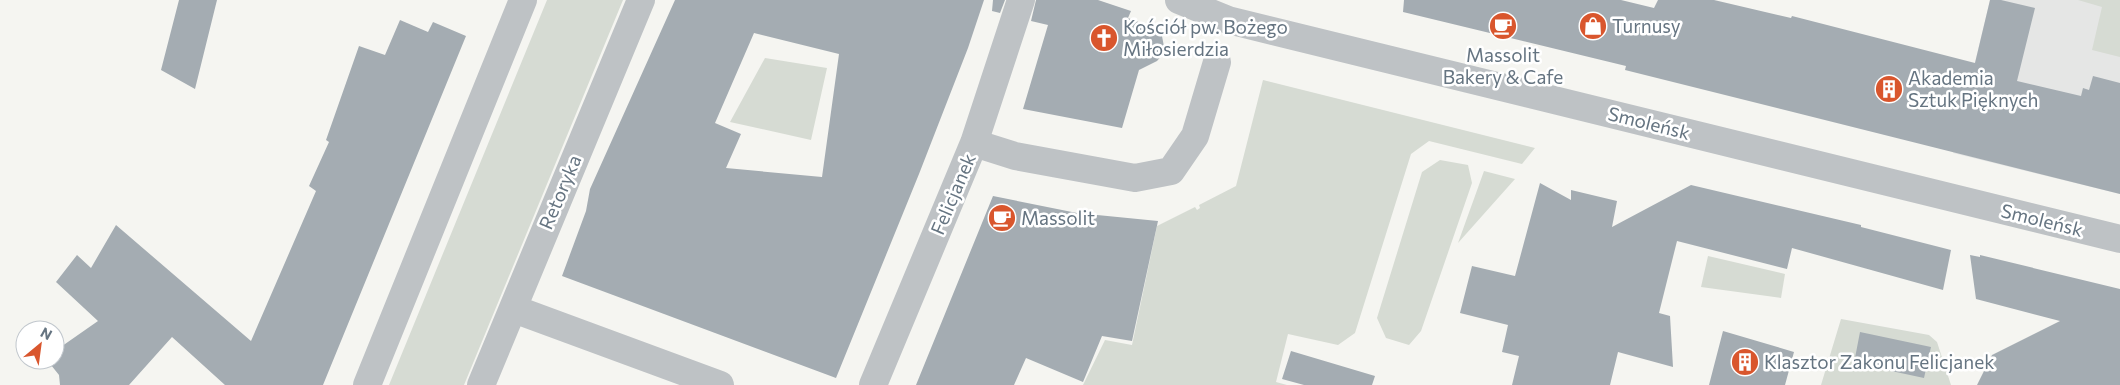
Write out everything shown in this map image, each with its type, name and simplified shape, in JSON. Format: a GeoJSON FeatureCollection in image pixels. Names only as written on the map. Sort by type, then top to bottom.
{"type":"FeatureCollection","features":[{"type":"Feature","properties":{"kind":"street"},"geometry":{"type":"LineString","coordinates":[[367,385],[523,0]]}},
{"type":"Feature","properties":{"kind":"street","name":"Retoryka"},"geometry":{"type":"LineString","coordinates":[[481,385],[641,0]]}},
{"type":"Feature","properties":{"kind":"street","name":"Felicjanek"},"geometry":{"type":"LineString","coordinates":[[873,385],[974,143],[1021,0]]}},
{"type":"Feature","properties":{"kind":"street","name":"Smoleńsk"},"geometry":{"type":"LineString","coordinates":[[1179,0],[1228,20],[2120,239]]}},
{"type":"Feature","properties":{"kind":"street"},"geometry":{"type":"LineString","coordinates":[[974,143],[1015,156],[1136,178],[1171,171],[1195,136],[1217,62]]}},
{"type":"Feature","properties":{"kind":"street"},"geometry":{"type":"LineString","coordinates":[[514,309],[720,385]]}},
{"type":"Feature","properties":{"kind":"shaded area"},"geometry":{"type":"Polygon","coordinates":[[[547,0],[623,0],[464,385],[389,385],[547,0]]]}},
{"type":"Feature","properties":{"kind":"shaded area"},"geometry":{"type":"Polygon","coordinates":[[[1990,0],[2120,0],[2120,194],[1953,153],[1990,0]]]}},
{"type":"Feature","properties":{"kind":"shaded area"},"geometry":{"type":"Polygon","coordinates":[[[2078,0],[2120,0],[2120,57],[2092,50],[2102,7],[2078,0]]]}},
{"type":"Feature","properties":{"kind":"shaded area"},"geometry":{"type":"Polygon","coordinates":[[[765,58],[827,68],[811,140],[730,122],[765,58]]]}},
{"type":"Feature","properties":{"kind":"shaded area"},"geometry":{"type":"Polygon","coordinates":[[[1263,80],[1535,148],[1522,164],[1429,141],[1411,154],[1355,333],[1338,345],[1288,334],[1276,382],[1287,385],[1083,385],[1105,340],[1132,345],[1157,226],[1195,207],[1197,210],[1200,208],[1199,205],[1236,186],[1263,80]]]}},
{"type":"Feature","properties":{"kind":"shaded area"},"geometry":{"type":"Polygon","coordinates":[[[1440,160],[1468,165],[1472,183],[1421,331],[1409,345],[1386,338],[1377,318],[1422,172],[1440,160]]]}},
{"type":"Feature","properties":{"kind":"shaded area"},"geometry":{"type":"Polygon","coordinates":[[[1484,171],[1515,179],[1458,243],[1484,171]]]}},
{"type":"Feature","properties":{"kind":"shaded area"},"geometry":{"type":"Polygon","coordinates":[[[1708,256],[1785,274],[1781,298],[1701,287],[1708,256]]]}},
{"type":"Feature","properties":{"kind":"shaded area"},"geometry":{"type":"Polygon","coordinates":[[[1841,319],[1929,335],[1937,342],[1951,385],[1821,385],[1841,319]]]}},
{"type":"Feature","properties":{"kind":"building"},"geometry":{"type":"Polygon","coordinates":[[[179,0],[217,0],[195,89],[161,70],[179,0]]]}},
{"type":"Feature","properties":{"kind":"building"},"geometry":{"type":"Polygon","coordinates":[[[675,0],[984,0],[968,48],[919,174],[836,378],[562,276],[586,211],[590,189],[675,0]],[[754,33],[715,123],[741,134],[726,168],[822,177],[839,54],[754,33]]]}},
{"type":"Feature","properties":{"kind":"building"},"geometry":{"type":"Polygon","coordinates":[[[993,0],[1005,0],[1000,13],[992,11],[993,0]]]}},
{"type":"Feature","properties":{"kind":"building"},"geometry":{"type":"Polygon","coordinates":[[[1036,0],[1098,0],[1131,11],[1128,18],[1154,28],[1162,36],[1165,52],[1157,61],[1139,70],[1122,128],[1023,109],[1048,25],[1031,21],[1036,0]]]}},
{"type":"Feature","properties":{"kind":"building"},"geometry":{"type":"Polygon","coordinates":[[[1404,0],[1621,0],[1654,8],[1658,0],[1714,0],[1791,18],[1792,16],[1975,63],[1990,0],[2001,0],[2035,8],[2017,81],[2081,96],[2083,88],[2089,90],[2093,76],[2120,83],[2120,194],[1625,70],[1626,66],[1403,12],[1404,0]]]}},
{"type":"Feature","properties":{"kind":"building"},"geometry":{"type":"Polygon","coordinates":[[[400,20],[428,32],[433,22],[466,36],[323,385],[225,385],[172,337],[129,385],[60,385],[59,375],[55,370],[65,370],[65,344],[98,321],[56,282],[77,255],[91,268],[116,225],[251,341],[316,191],[309,186],[329,142],[326,140],[359,46],[385,55],[400,20]]]}},
{"type":"Feature","properties":{"kind":"building"},"geometry":{"type":"Polygon","coordinates":[[[1540,183],[1571,200],[1571,190],[1617,201],[1612,227],[1691,185],[1861,225],[1861,227],[1951,250],[1943,290],[1792,248],[1787,269],[1677,241],[1659,313],[1670,316],[1673,367],[1618,352],[1610,385],[1512,385],[1519,356],[1502,352],[1508,325],[1460,313],[1472,266],[1515,276],[1540,183]]]}},
{"type":"Feature","properties":{"kind":"building"},"geometry":{"type":"Polygon","coordinates":[[[993,196],[1077,213],[1158,221],[1132,341],[1102,336],[1083,382],[1026,358],[1014,385],[916,385],[993,196]]]}},
{"type":"Feature","properties":{"kind":"building"},"geometry":{"type":"Polygon","coordinates":[[[1970,255],[1980,257],[1980,255],[2120,289],[2120,385],[1977,385],[1992,355],[2060,321],[1976,299],[1970,255]]]}},
{"type":"Feature","properties":{"kind":"building","name":"Klasztor Zakonu Felicjanek"},"geometry":{"type":"Polygon","coordinates":[[[1723,331],[1794,352],[1785,385],[1709,385],[1723,331]]]}},
{"type":"Feature","properties":{"kind":"building"},"geometry":{"type":"Polygon","coordinates":[[[1860,332],[1931,347],[1924,378],[1854,363],[1860,332]]]}},
{"type":"Feature","properties":{"kind":"building"},"geometry":{"type":"Polygon","coordinates":[[[1291,351],[1375,376],[1372,385],[1304,385],[1282,379],[1291,351]]]}},
{"type":"Feature","properties":{"kind":"place","name":"Massolit Bakery & Cafe"},"geometry":{"type":"Point","coordinates":[1503,26]}},
{"type":"Feature","properties":{"kind":"place","name":"Turnusy"},"geometry":{"type":"Point","coordinates":[1593,26]}},
{"type":"Feature","properties":{"kind":"place","name":"Kościół pw. Bożego Miłosierdzia"},"geometry":{"type":"Point","coordinates":[1104,38]}},
{"type":"Feature","properties":{"kind":"place","name":"Akademia Sztuk Pięknych"},"geometry":{"type":"Point","coordinates":[1889,89]}},
{"type":"Feature","properties":{"kind":"place","name":"Massolit"},"geometry":{"type":"Point","coordinates":[1002,218]}},
{"type":"Feature","properties":{"kind":"place","name":"Klasztor Zakonu Felicjanek"},"geometry":{"type":"Point","coordinates":[1745,362]}}]}
